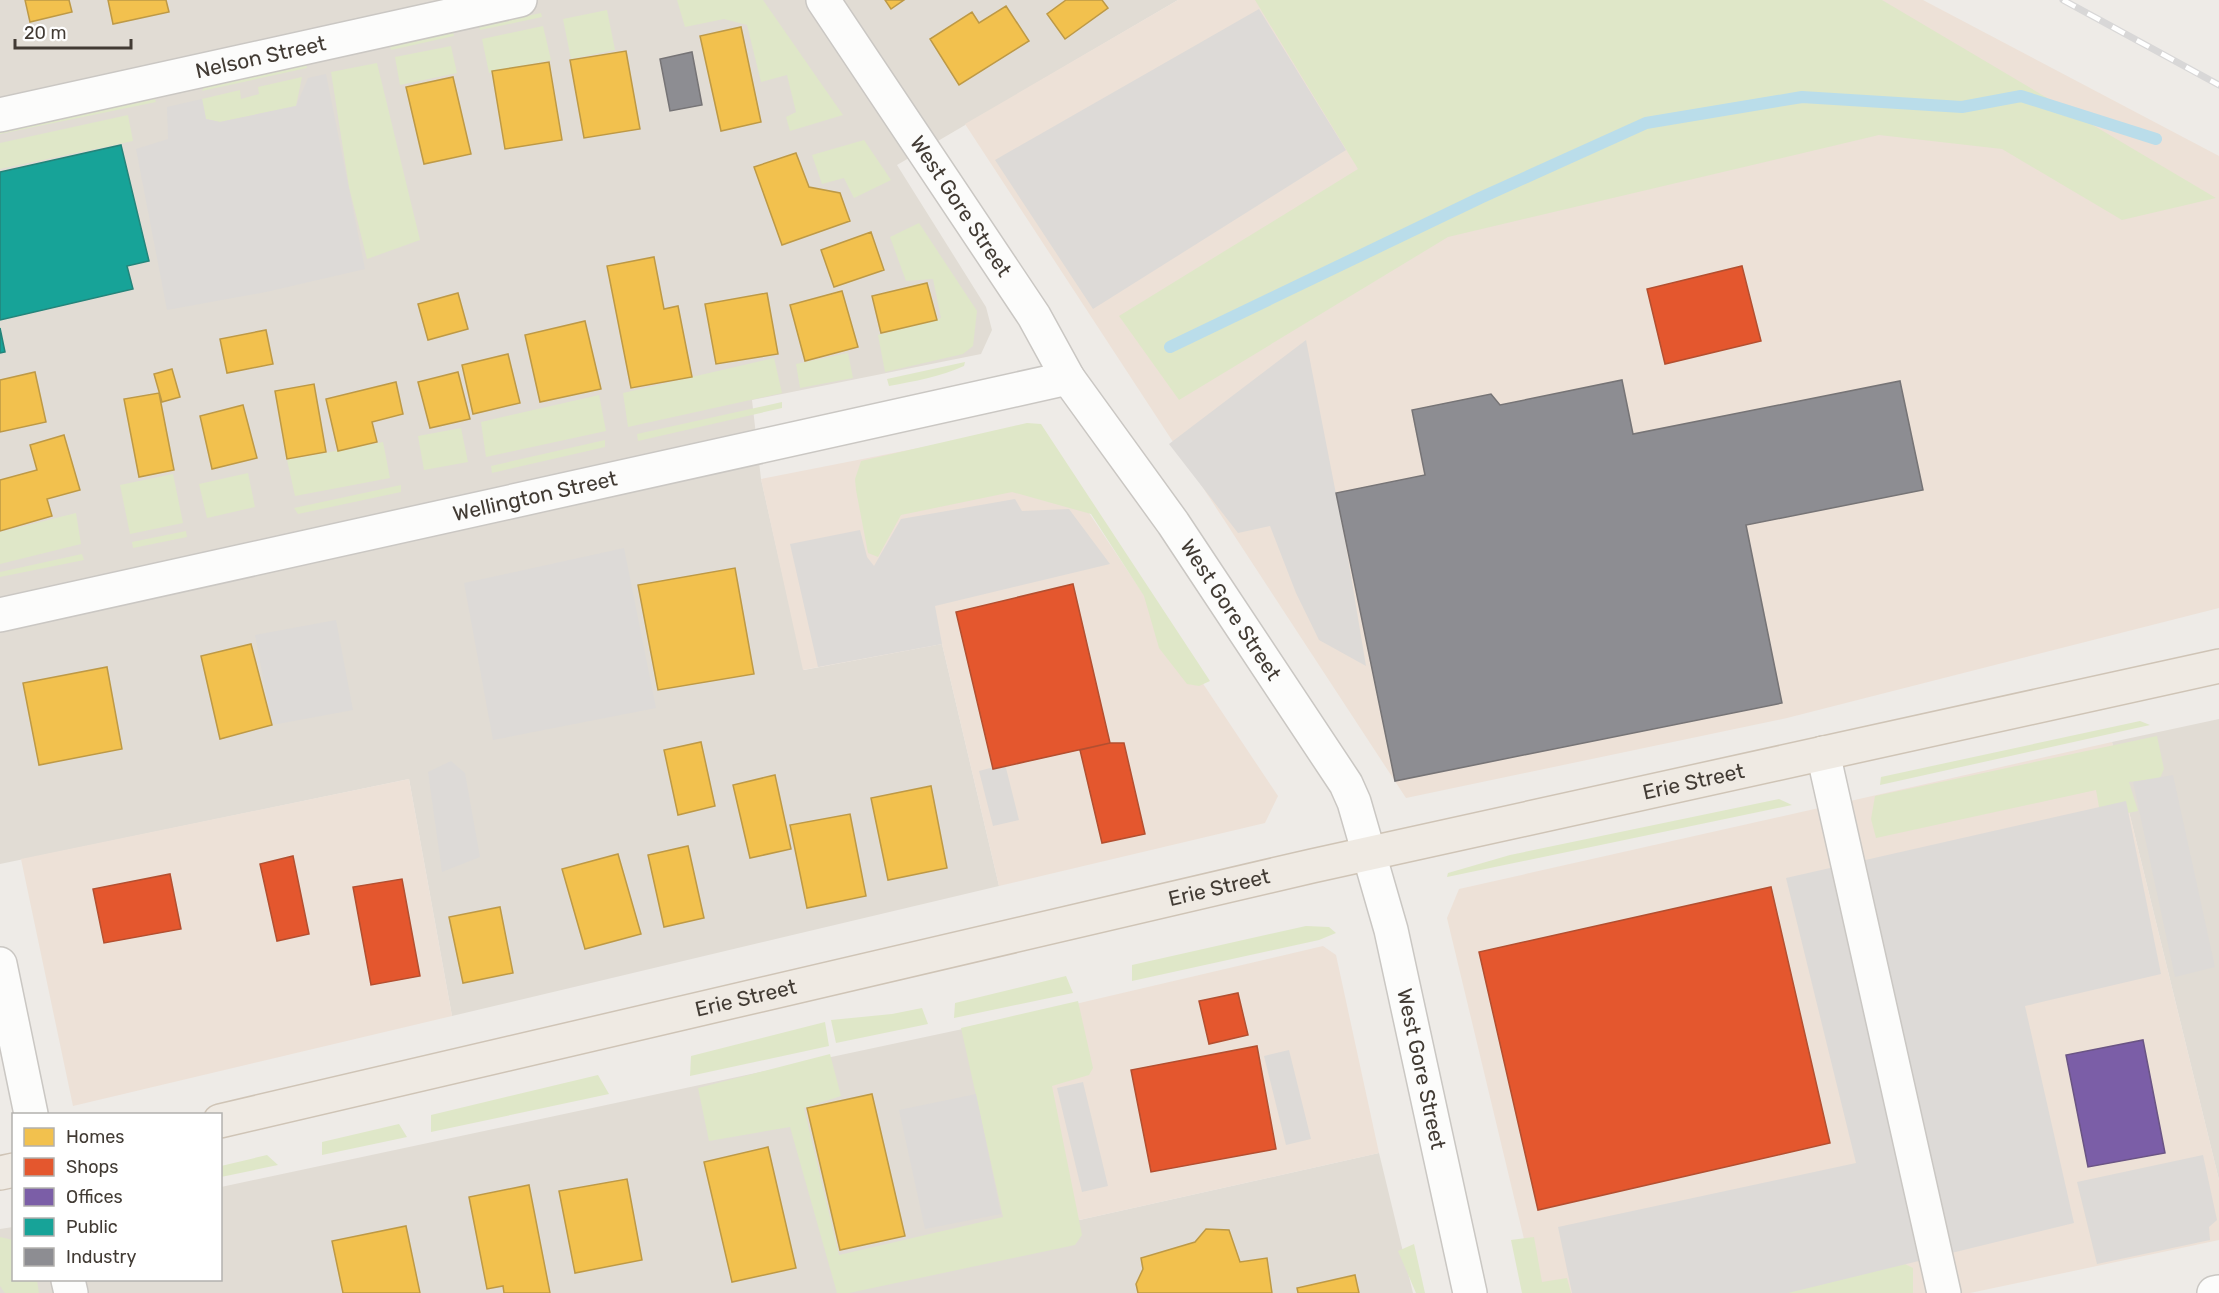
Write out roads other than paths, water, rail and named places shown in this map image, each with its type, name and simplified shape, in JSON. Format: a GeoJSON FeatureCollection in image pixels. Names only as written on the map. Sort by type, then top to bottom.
{"type":"FeatureCollection","features":[{"type":"Feature","properties":{"kind":"main road","name":"Erie Street"},"geometry":{"type":"LineString","coordinates":[[222,1121],[1369,853],[2219,666]]}},
{"type":"Feature","properties":{"kind":"street","name":"Nelson Street"},"geometry":{"type":"LineString","coordinates":[[0,114],[520,0]]}},
{"type":"Feature","properties":{"kind":"street","name":"West Gore Street"},"geometry":{"type":"LineString","coordinates":[[823,0],[1034,316],[1068,378],[1179,533],[1346,784],[1354,802],[1391,930],[1470,1293]]}},
{"type":"Feature","properties":{"kind":"street","name":"Wellington Street"},"geometry":{"type":"LineString","coordinates":[[0,615],[1068,378]]}},
{"type":"Feature","properties":{"kind":"street"},"geometry":{"type":"LineString","coordinates":[[1822,753],[1944,1293]]}},
{"type":"Feature","properties":{"kind":"street"},"geometry":{"type":"LineString","coordinates":[[0,964],[31,1113]]}},
{"type":"Feature","properties":{"kind":"street"},"geometry":{"type":"LineString","coordinates":[[2214,1293],[2219,1292]]}},
{"type":"Feature","properties":{"kind":"waterway"},"geometry":{"type":"LineString","coordinates":[[1170,347],[1480,198],[1646,123],[1802,97],[1962,107],[2021,96],[2156,139]]}},
{"type":"Feature","properties":{"kind":"railway"},"geometry":{"type":"LineString","coordinates":[[2063,0],[2219,85]]}}]}
